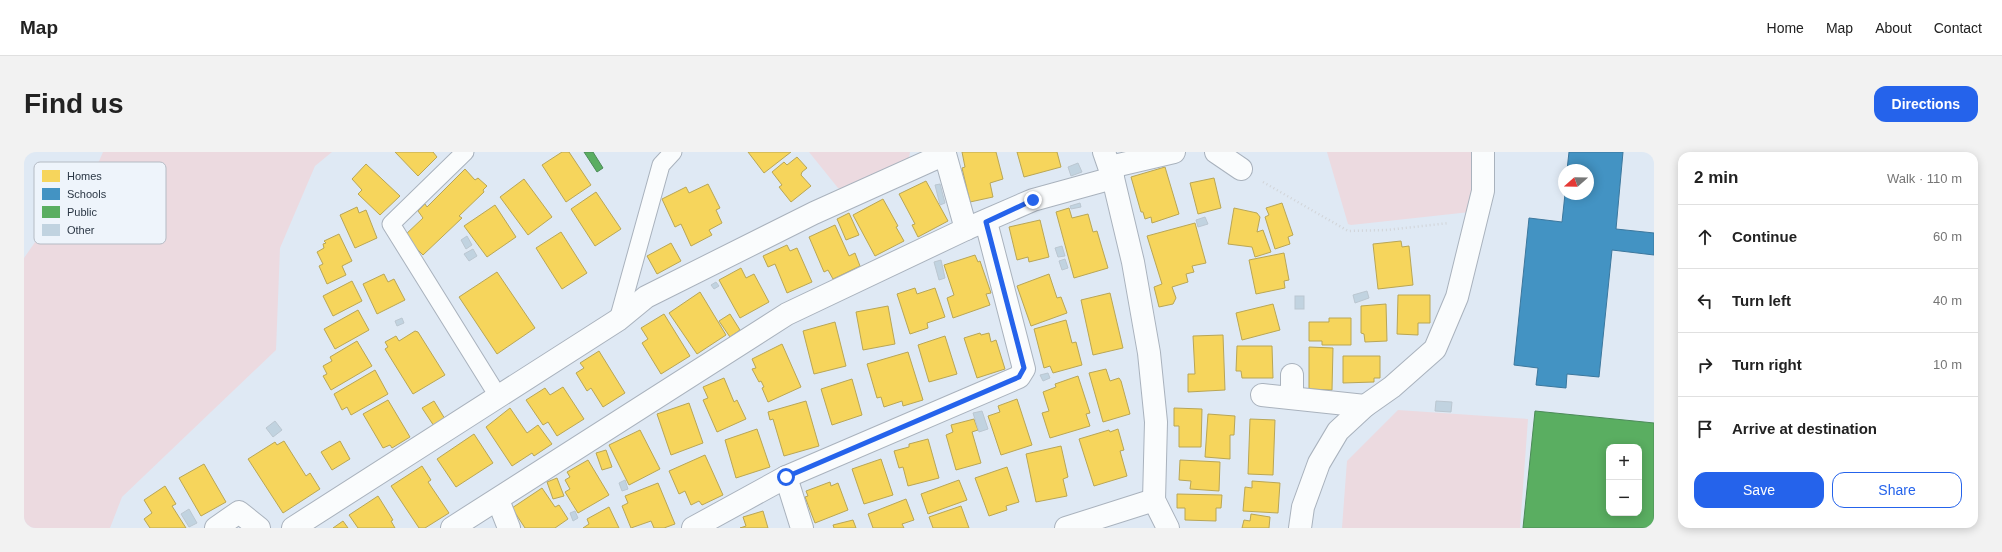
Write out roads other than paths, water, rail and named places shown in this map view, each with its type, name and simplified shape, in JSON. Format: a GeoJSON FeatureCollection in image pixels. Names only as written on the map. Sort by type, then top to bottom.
{"type":"FeatureCollection","features":[{"type":"Feature","properties":{"kind":"street"},"geometry":{"type":"LineString","coordinates":[[452,528],[787,314],[976,225],[1109,166],[1174,152]]}},
{"type":"Feature","properties":{"kind":"street"},"geometry":{"type":"LineString","coordinates":[[1216,152],[1241,169]]}},
{"type":"Feature","properties":{"kind":"street"},"geometry":{"type":"LineString","coordinates":[[1300,528],[1303,507],[1319,463],[1338,431],[1365,406],[1392,387],[1435,349],[1457,297],[1482,191],[1483,152]]}},
{"type":"Feature","properties":{"kind":"street"},"geometry":{"type":"LineString","coordinates":[[293,528],[618,320],[646,297],[814,213],[944,153],[976,225],[1024,368],[1019,377],[786,477],[693,528]]}},
{"type":"Feature","properties":{"kind":"street"},"geometry":{"type":"LineString","coordinates":[[1109,166],[1133,262],[1149,353],[1156,422],[1154,500],[1168,528]]}},
{"type":"Feature","properties":{"kind":"street"},"geometry":{"type":"LineString","coordinates":[[1292,375],[1292,398]]}},
{"type":"Feature","properties":{"kind":"street"},"geometry":{"type":"LineString","coordinates":[[1262,395],[1365,406]]}},
{"type":"Feature","properties":{"kind":"street"},"geometry":{"type":"LineString","coordinates":[[786,477],[802,528]]}},
{"type":"Feature","properties":{"kind":"street"},"geometry":{"type":"LineString","coordinates":[[498,500],[508,528]]}},
{"type":"Feature","properties":{"kind":"street"},"geometry":{"type":"LineString","coordinates":[[1066,528],[1154,500]]}},
{"type":"Feature","properties":{"kind":"street"},"geometry":{"type":"LineString","coordinates":[[216,528],[239,512],[259,528]]}},
{"type":"Feature","properties":{"kind":"lane"},"geometry":{"type":"LineString","coordinates":[[465,152],[390,224],[498,396]]}},
{"type":"Feature","properties":{"kind":"lane"},"geometry":{"type":"LineString","coordinates":[[618,320],[661,165],[673,152]]}}]}
